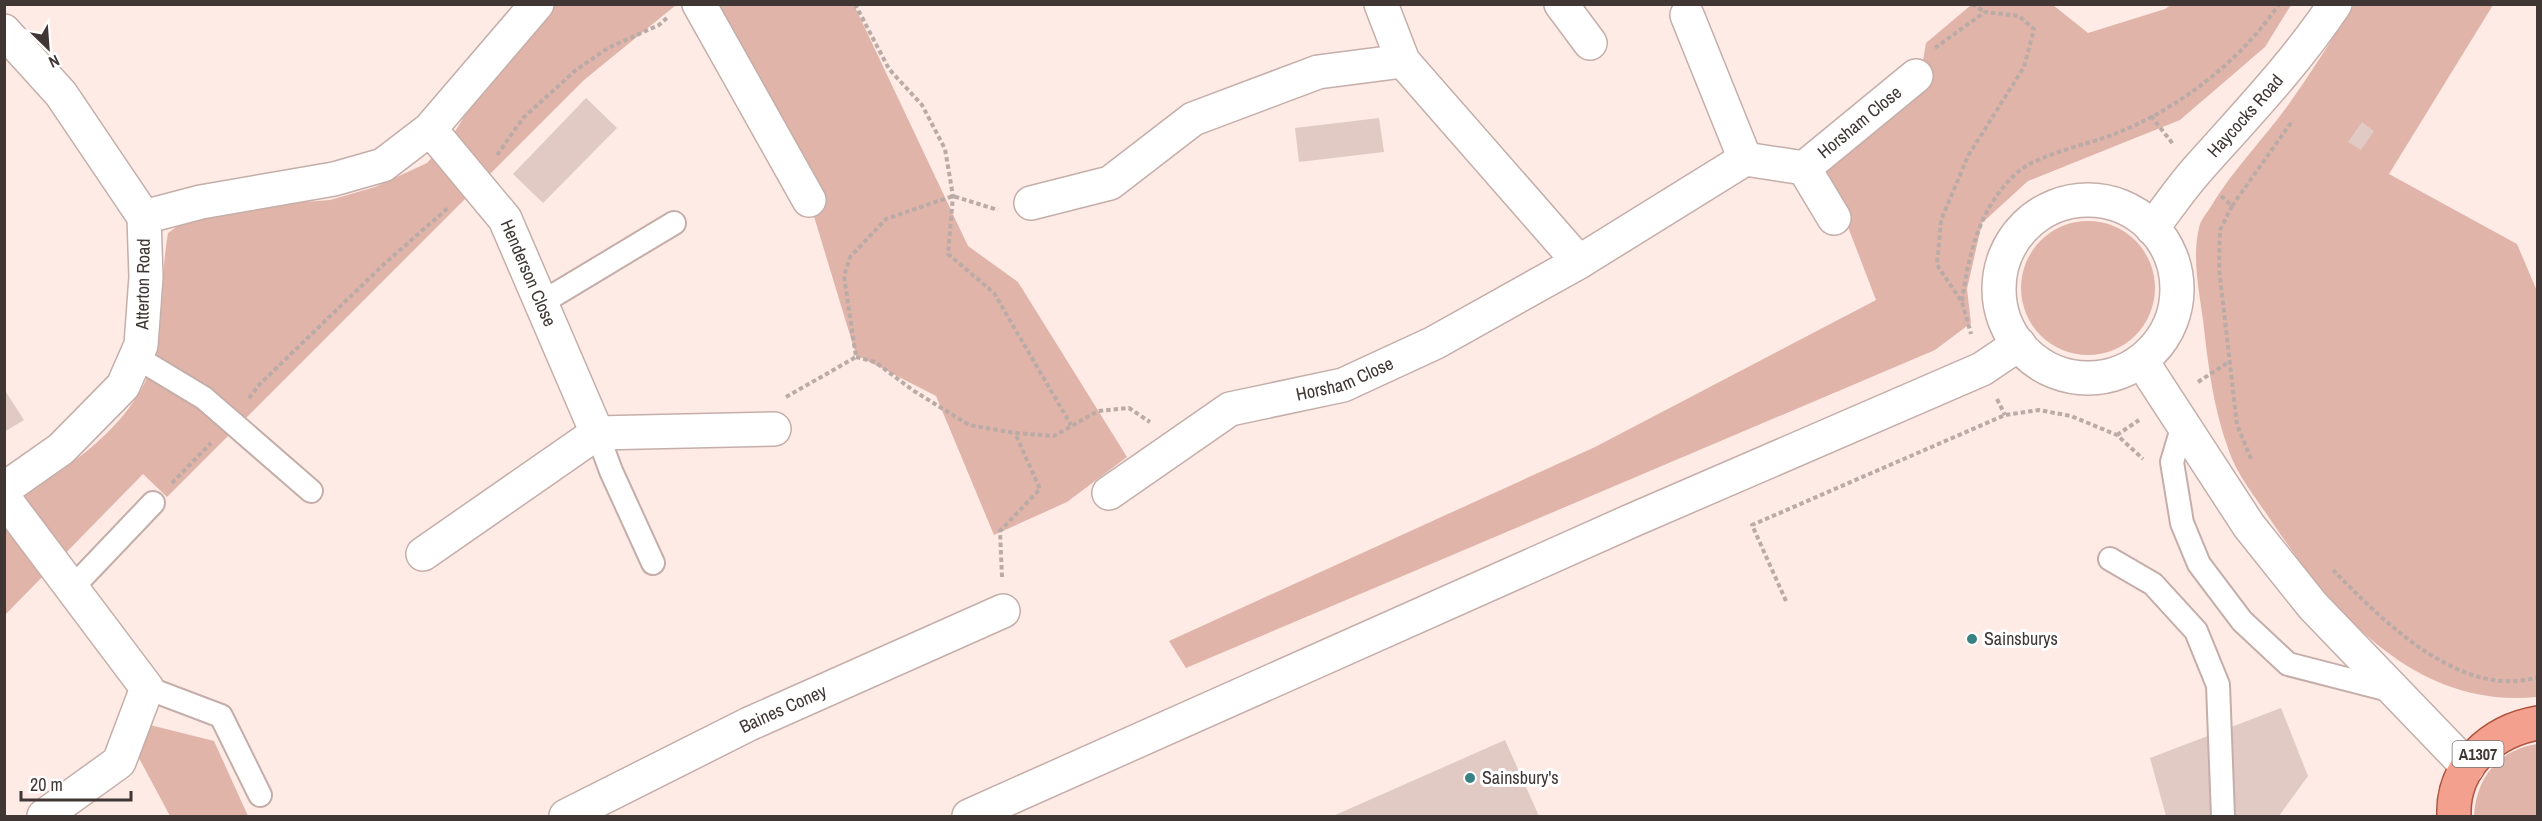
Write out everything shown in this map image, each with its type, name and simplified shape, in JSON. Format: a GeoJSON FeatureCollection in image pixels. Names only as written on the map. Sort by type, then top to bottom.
{"type":"FeatureCollection","features":[{"type":"Feature","properties":{"kind":"main road","name":"A1307"},"geometry":{"type":"LineString","coordinates":[[2454,816],[2454,803],[2468,767],[2488,742],[2515,727],[2538,723]]}},
{"type":"Feature","properties":{"kind":"street"},"geometry":{"type":"LineString","coordinates":[[144,217],[201,202],[334,179],[383,165],[430,129],[537,4]]}},
{"type":"Feature","properties":{"kind":"street"},"geometry":{"type":"LineString","coordinates":[[1381,4],[1403,61],[1579,262]]}},
{"type":"Feature","properties":{"kind":"street"},"geometry":{"type":"LineString","coordinates":[[1562,4],[1590,44]]}},
{"type":"Feature","properties":{"kind":"street","name":"Haycocks Road"},"geometry":{"type":"LineString","coordinates":[[2152,228],[2195,171],[2256,106],[2316,33],[2335,4]]}},
{"type":"Feature","properties":{"kind":"street"},"geometry":{"type":"LineString","coordinates":[[687,8],[809,200]]}},
{"type":"Feature","properties":{"kind":"street"},"geometry":{"type":"LineString","coordinates":[[1687,15],[1745,159]]}},
{"type":"Feature","properties":{"kind":"street","name":"Atterton Road"},"geometry":{"type":"LineString","coordinates":[[4,31],[61,94],[144,217],[147,277],[141,345],[123,386],[61,449],[4,489]]}},
{"type":"Feature","properties":{"kind":"street"},"geometry":{"type":"LineString","coordinates":[[1031,203],[1110,183],[1193,119],[1318,72],[1403,61]]}},
{"type":"Feature","properties":{"kind":"street","name":"Horsham Close"},"geometry":{"type":"LineString","coordinates":[[1109,492],[1230,409],[1343,385],[1434,343],[1579,262],[1745,159],[1804,168],[1916,76]]}},
{"type":"Feature","properties":{"kind":"street","name":"Henderson Close"},"geometry":{"type":"LineString","coordinates":[[430,129],[506,219],[597,433]]}},
{"type":"Feature","properties":{"kind":"street","name":"Horsham Close"},"geometry":{"type":"LineString","coordinates":[[1804,168],[1834,218]]}},
{"type":"Feature","properties":{"kind":"street"},"geometry":{"type":"LineString","coordinates":[[2098,198],[2128,209],[2152,228],[2169,256],[2177,279],[2177,301],[2174,325],[2160,347],[2143,363],[2126,373],[2094,380],[2072,376],[2043,365],[2019,344],[2002,317],[1996,286],[2002,263],[2014,237],[2037,214],[2070,199],[2098,198]]}},
{"type":"Feature","properties":{"kind":"street"},"geometry":{"type":"LineString","coordinates":[[969,816],[1622,525],[1982,369],[2019,344]]}},
{"type":"Feature","properties":{"kind":"street"},"geometry":{"type":"LineString","coordinates":[[2143,363],[2249,526],[2313,606],[2468,767]]}},
{"type":"Feature","properties":{"kind":"street"},"geometry":{"type":"LineString","coordinates":[[423,554],[597,433],[774,429]]}},
{"type":"Feature","properties":{"kind":"street"},"geometry":{"type":"LineString","coordinates":[[4,498],[147,688],[119,762],[44,816]]}},
{"type":"Feature","properties":{"kind":"street","name":"Baines Coney"},"geometry":{"type":"LineString","coordinates":[[566,816],[749,724],[1003,611]]}},
{"type":"Feature","properties":{"kind":"lane"},"geometry":{"type":"LineString","coordinates":[[541,303],[674,223]]}},
{"type":"Feature","properties":{"kind":"lane"},"geometry":{"type":"LineString","coordinates":[[136,357],[204,398],[311,491]]}},
{"type":"Feature","properties":{"kind":"lane"},"geometry":{"type":"LineString","coordinates":[[2183,425],[2172,462],[2182,523],[2199,564],[2242,621],[2288,664],[2394,692]]}},
{"type":"Feature","properties":{"kind":"lane"},"geometry":{"type":"LineString","coordinates":[[597,433],[611,471],[653,563]]}},
{"type":"Feature","properties":{"kind":"lane"},"geometry":{"type":"LineString","coordinates":[[73,587],[153,503]]}},
{"type":"Feature","properties":{"kind":"lane"},"geometry":{"type":"LineString","coordinates":[[2110,559],[2152,584],[2196,631],[2218,684],[2223,816]]}},
{"type":"Feature","properties":{"kind":"lane"},"geometry":{"type":"LineString","coordinates":[[147,688],[221,716],[260,795]]}},
{"type":"Feature","properties":{"kind":"path"},"geometry":{"type":"LineString","coordinates":[[855,4],[889,69],[922,105],[945,149],[954,196],[948,254],[994,293],[1071,425]]}},
{"type":"Feature","properties":{"kind":"path"},"geometry":{"type":"LineString","coordinates":[[1972,4],[1985,12],[2019,16],[2034,29],[2024,67],[1968,156],[1941,220],[1937,265],[1962,302],[1982,369],[2005,415]]}},
{"type":"Feature","properties":{"kind":"path"},"geometry":{"type":"LineString","coordinates":[[1962,302],[1967,268],[1985,212],[2020,170],[2067,149],[2113,134],[2191,93],[2231,60],[2279,4]]}},
{"type":"Feature","properties":{"kind":"path"},"geometry":{"type":"LineString","coordinates":[[153,503],[231,421],[260,384],[383,265],[475,182],[523,118],[576,70],[608,48],[659,25],[687,8]]}},
{"type":"Feature","properties":{"kind":"path"},"geometry":{"type":"LineString","coordinates":[[1916,76],[1918,61],[1985,12]]}},
{"type":"Feature","properties":{"kind":"path"},"geometry":{"type":"LineString","coordinates":[[856,357],[844,276],[850,257],[886,219],[954,196],[998,210],[1031,203]]}},
{"type":"Feature","properties":{"kind":"path"},"geometry":{"type":"LineString","coordinates":[[2232,206],[2220,230],[2220,280],[2237,425],[2256,470]]}},
{"type":"Feature","properties":{"kind":"path"},"geometry":{"type":"LineString","coordinates":[[774,429],[780,400],[856,357],[875,362],[914,391],[969,425],[1015,433],[1054,436],[1098,411],[1129,408],[1153,424],[1174,446]]}},
{"type":"Feature","properties":{"kind":"path"},"geometry":{"type":"LineString","coordinates":[[1786,601],[1752,525],[2005,415],[2039,411],[2071,416],[2117,435],[2176,490]]}},
{"type":"Feature","properties":{"kind":"path"},"geometry":{"type":"LineString","coordinates":[[1003,611],[1000,531],[1040,489],[1015,433]]}},
{"type":"Feature","properties":{"kind":"path"},"geometry":{"type":"LineString","coordinates":[[2331,568],[2416,648],[2463,672],[2497,680],[2538,677]]}},
{"type":"Feature","properties":{"kind":"shaded area"},"geometry":{"type":"Polygon","coordinates":[[[551,5],[676,5],[584,80],[167,497],[143,474],[5,615],[5,508],[51,478],[96,443],[134,402],[147,378],[156,351],[168,233],[186,220],[263,205],[330,200],[375,187],[427,163],[454,133],[486,81],[551,5]]]}},
{"type":"Feature","properties":{"kind":"shaded area"},"geometry":{"type":"Polygon","coordinates":[[[699,5],[854,5],[968,246],[1018,282],[1127,457],[1067,502],[994,535],[936,396],[856,355],[809,200],[699,5]]]}},
{"type":"Feature","properties":{"kind":"shaded area"},"geometry":{"type":"Polygon","coordinates":[[[1971,5],[2053,5],[2088,33],[2165,9],[2171,5],[2291,5],[2265,47],[2180,120],[2028,181],[1982,223],[1967,289],[1971,323],[1935,350],[1186,668],[1169,641],[1595,447],[1876,300],[1843,214],[1814,165],[1920,78],[1926,43],[1971,5]]]}},
{"type":"Feature","properties":{"kind":"shaded area"},"geometry":{"type":"Polygon","coordinates":[[[2354,5],[2493,5],[2389,174],[2517,244],[2537,291],[2537,697],[2494,697],[2454,688],[2417,672],[2384,650],[2353,623],[2298,559],[2249,489],[2233,461],[2223,435],[2209,369],[2197,274],[2196,250],[2200,225],[2229,180],[2291,101],[2354,5]]]}},
{"type":"Feature","properties":{"kind":"shaded area"},"geometry":{"type":"Polygon","coordinates":[[[2088,221],[2114,226],[2136,240],[2150,262],[2155,288],[2150,314],[2136,336],[2114,350],[2088,355],[2062,350],[2040,336],[2026,314],[2021,288],[2026,262],[2040,240],[2062,226],[2088,221]]]}},
{"type":"Feature","properties":{"kind":"shaded area"},"geometry":{"type":"Polygon","coordinates":[[[142,723],[214,741],[248,816],[170,816],[132,745],[142,723]]]}},
{"type":"Feature","properties":{"kind":"shaded area"},"geometry":{"type":"Polygon","coordinates":[[[2537,744],[2537,816],[2474,816],[2479,790],[2492,768],[2511,752],[2537,744]]]}},
{"type":"Feature","properties":{"kind":"building"},"geometry":{"type":"Polygon","coordinates":[[[586,98],[617,128],[543,203],[513,174],[586,98]]]}},
{"type":"Feature","properties":{"kind":"building"},"geometry":{"type":"Polygon","coordinates":[[[1379,118],[1384,152],[1299,162],[1295,128],[1379,118]]]}},
{"type":"Feature","properties":{"kind":"building"},"geometry":{"type":"Polygon","coordinates":[[[2362,122],[2374,131],[2361,150],[2348,142],[2362,122]]]}},
{"type":"Feature","properties":{"kind":"building"},"geometry":{"type":"Polygon","coordinates":[[[4,389],[24,420],[4,432],[4,389]]]}},
{"type":"Feature","properties":{"kind":"building"},"geometry":{"type":"Polygon","coordinates":[[[2281,708],[2308,776],[2279,816],[2166,816],[2150,758],[2281,708]]]}},
{"type":"Feature","properties":{"kind":"building","name":"Sainsbury's"},"geometry":{"type":"Polygon","coordinates":[[[1505,740],[1539,816],[1333,816],[1505,740]]]}},
{"type":"Feature","properties":{"kind":"place","name":"Sainsburys"},"geometry":{"type":"Point","coordinates":[1972,639]}},
{"type":"Feature","properties":{"kind":"place","name":"Sainsbury's"},"geometry":{"type":"Point","coordinates":[1470,778]}}]}
